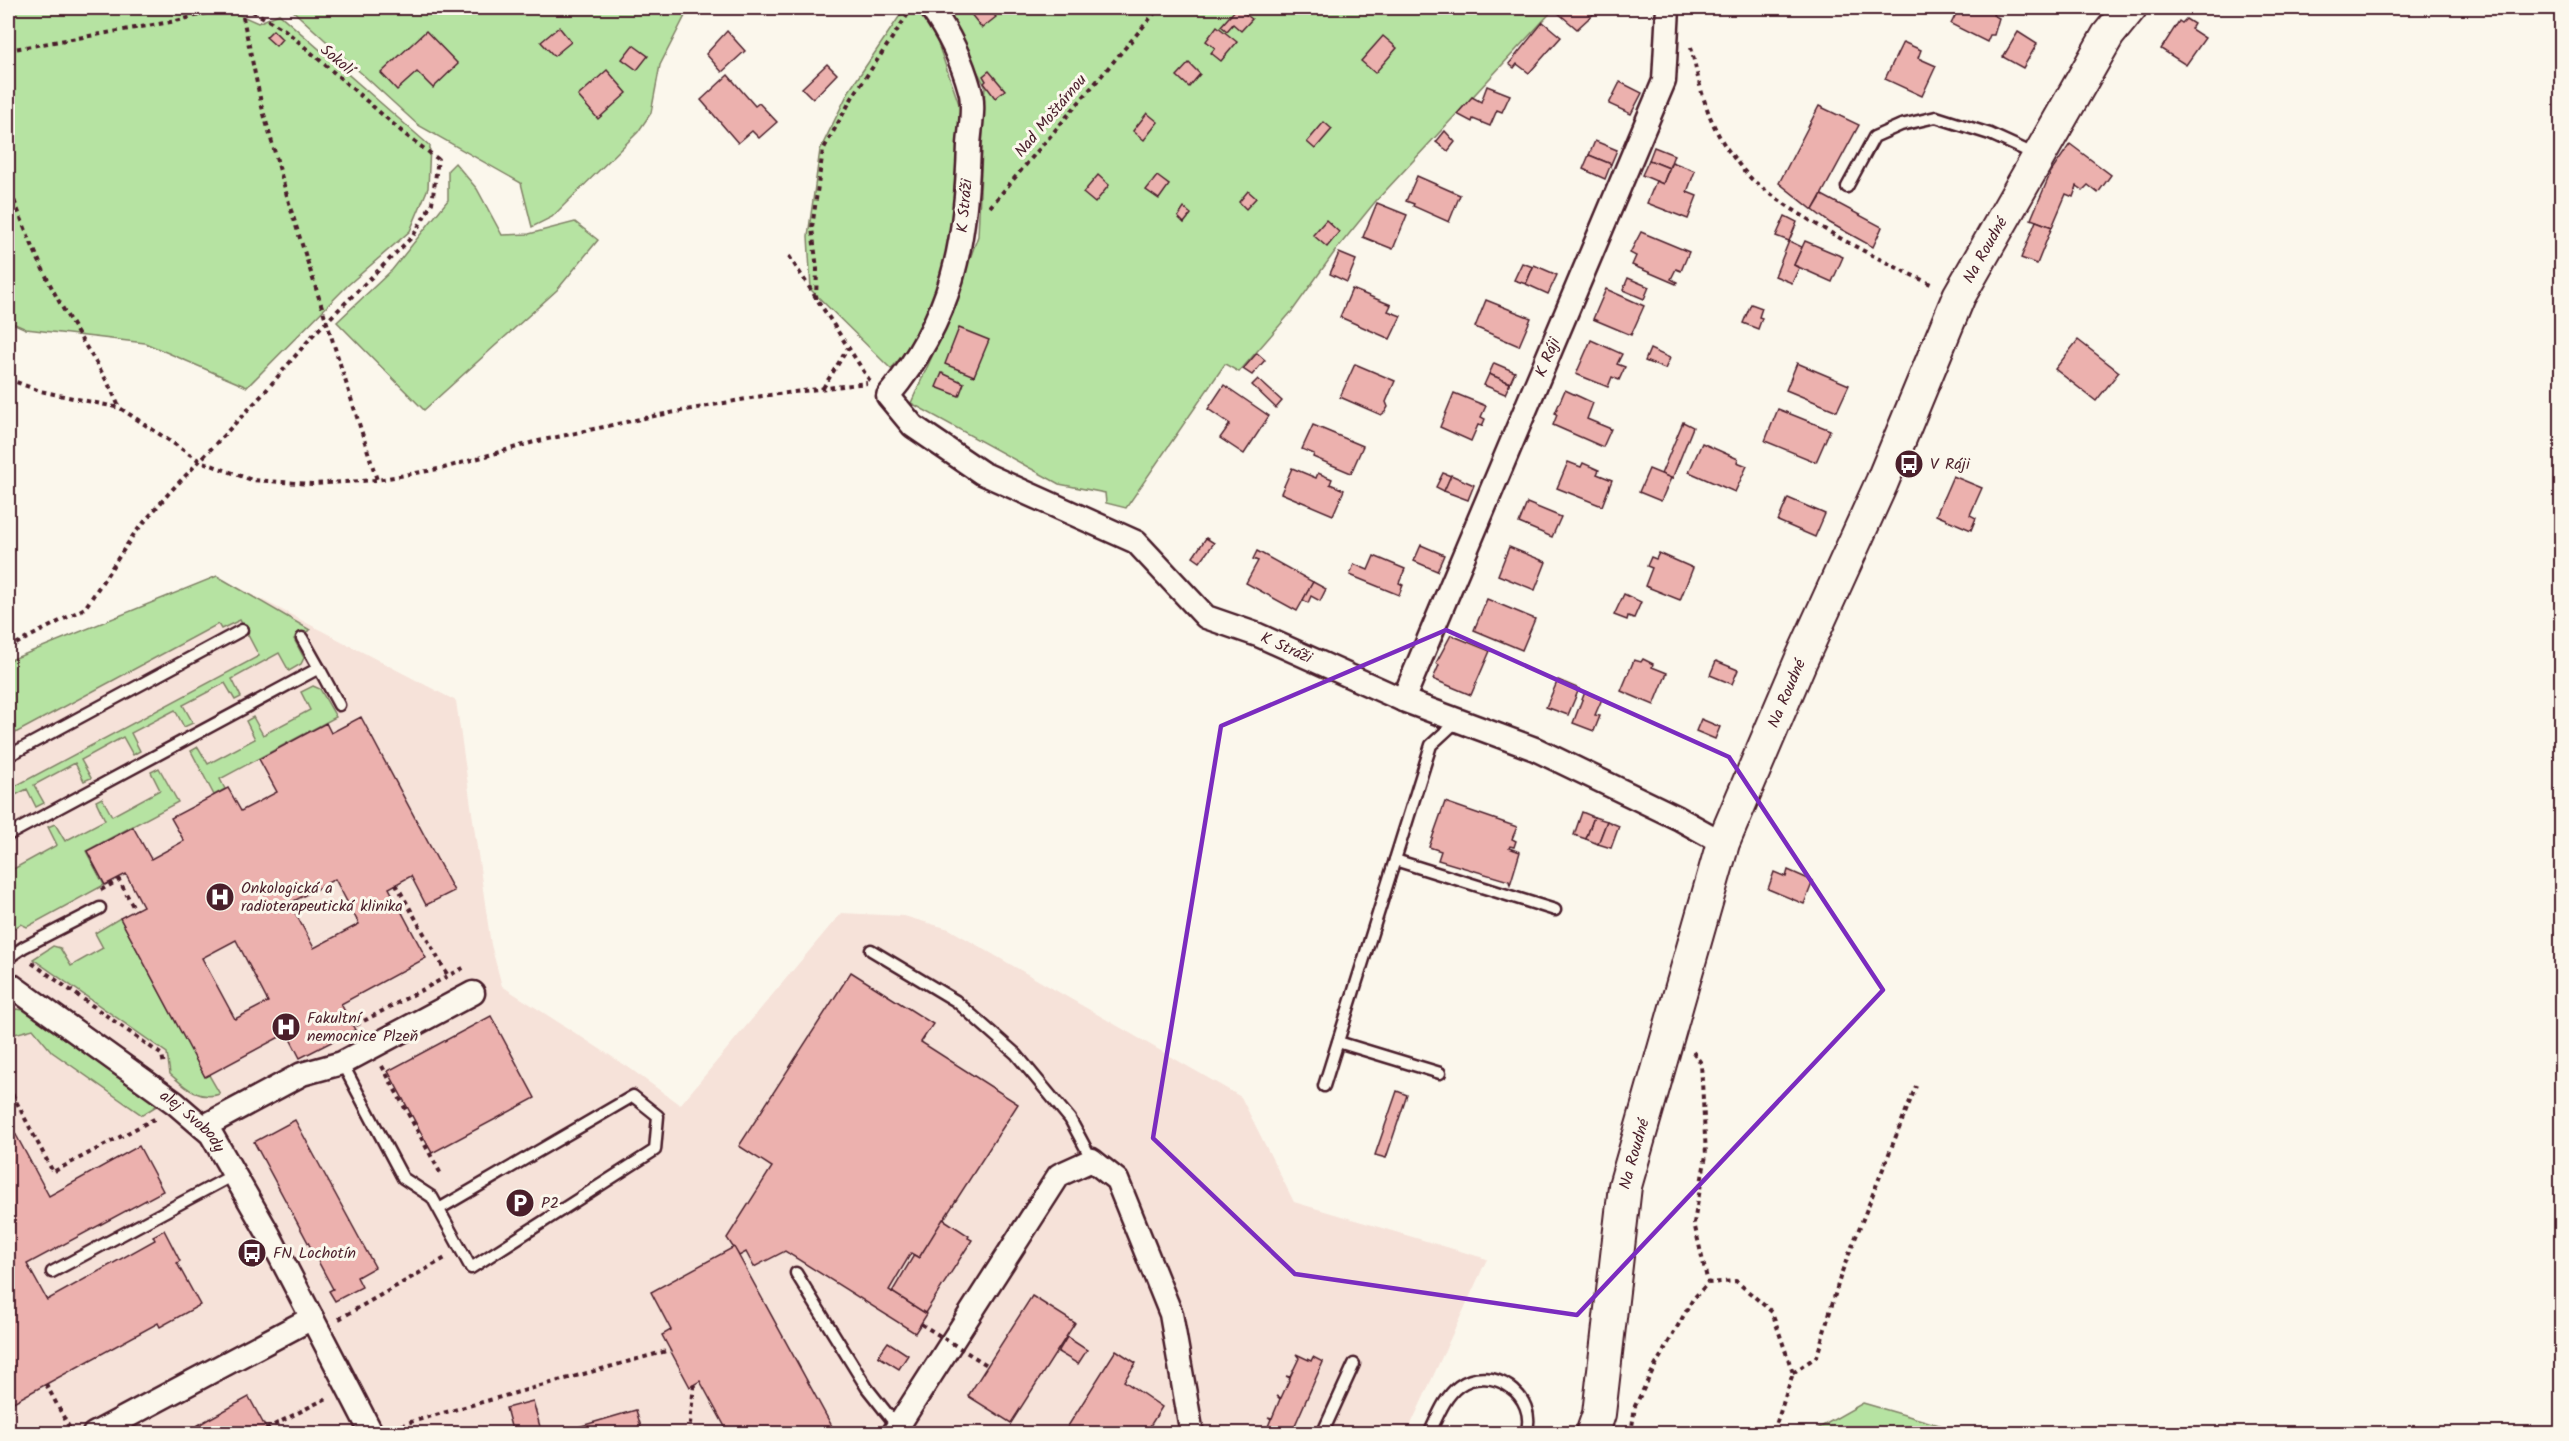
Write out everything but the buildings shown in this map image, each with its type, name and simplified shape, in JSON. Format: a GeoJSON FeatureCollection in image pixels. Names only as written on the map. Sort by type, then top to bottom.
{"type":"FeatureCollection","features":[{"type":"Feature","properties":{"kind":"street","name":"K Stráži"},"geometry":{"type":"LineString","coordinates":[[931,8],[945,29],[971,92],[962,240],[943,310],[911,369],[888,396],[913,426],[982,473],[1136,542],[1206,617],[1258,635],[1403,700],[1535,749],[1678,818],[1723,843]]}},
{"type":"Feature","properties":{"kind":"street","name":"K Ráji"},"geometry":{"type":"LineString","coordinates":[[1403,700],[1664,81],[1668,8]]}},
{"type":"Feature","properties":{"kind":"street","name":"Na Roudné"},"geometry":{"type":"LineString","coordinates":[[1592,1434],[1599,1414],[1625,1186],[1723,843],[1801,660],[1882,482],[1959,296],[2108,35],[2130,8]]}},
{"type":"Feature","properties":{"kind":"street","name":"alej Svobody"},"geometry":{"type":"LineString","coordinates":[[8,983],[175,1103],[211,1134],[235,1173],[312,1318],[384,1430]]}},
{"type":"Feature","properties":{"kind":"street"},"geometry":{"type":"LineString","coordinates":[[203,1127],[302,1074],[342,1063],[472,993]]}},
{"type":"Feature","properties":{"kind":"street"},"geometry":{"type":"LineString","coordinates":[[895,1430],[1059,1175],[1092,1160],[1117,1180],[1171,1314],[1192,1434]]}},
{"type":"Feature","properties":{"kind":"street"},"geometry":{"type":"LineString","coordinates":[[94,1434],[312,1318]]}},
{"type":"Feature","properties":{"kind":"lane"},"geometry":{"type":"LineString","coordinates":[[1847,187],[1874,137],[1901,125],[1936,117],[1990,135],[2038,156]]}},
{"type":"Feature","properties":{"kind":"lane"},"geometry":{"type":"LineString","coordinates":[[8,756],[242,630]]}},
{"type":"Feature","properties":{"kind":"lane"},"geometry":{"type":"LineString","coordinates":[[302,638],[339,705]]}},
{"type":"Feature","properties":{"kind":"lane"},"geometry":{"type":"LineString","coordinates":[[8,835],[319,668]]}},
{"type":"Feature","properties":{"kind":"lane"},"geometry":{"type":"LineString","coordinates":[[1324,1086],[1431,745],[1458,721]]}},
{"type":"Feature","properties":{"kind":"lane"},"geometry":{"type":"LineString","coordinates":[[1395,860],[1555,910]]}},
{"type":"Feature","properties":{"kind":"lane"},"geometry":{"type":"LineString","coordinates":[[12,955],[100,908]]}},
{"type":"Feature","properties":{"kind":"lane"},"geometry":{"type":"LineString","coordinates":[[870,950],[956,1001],[1017,1054],[1070,1119],[1092,1160]]}},
{"type":"Feature","properties":{"kind":"lane"},"geometry":{"type":"LineString","coordinates":[[1338,1042],[1440,1073]]}},
{"type":"Feature","properties":{"kind":"lane"},"geometry":{"type":"LineString","coordinates":[[342,1063],[403,1178],[432,1197],[471,1268],[655,1150],[658,1116],[633,1096],[439,1209]]}},
{"type":"Feature","properties":{"kind":"lane"},"geometry":{"type":"LineString","coordinates":[[52,1272],[235,1173]]}},
{"type":"Feature","properties":{"kind":"lane"},"geometry":{"type":"LineString","coordinates":[[796,1273],[895,1430]]}},
{"type":"Feature","properties":{"kind":"lane"},"geometry":{"type":"LineString","coordinates":[[1322,1434],[1354,1364]]}},
{"type":"Feature","properties":{"kind":"lane"},"geometry":{"type":"LineString","coordinates":[[1429,1434],[1449,1395],[1471,1379],[1485,1378],[1500,1380],[1522,1399],[1527,1413],[1526,1434]]}},
{"type":"Feature","properties":{"kind":"path"},"geometry":{"type":"LineString","coordinates":[[8,50],[176,21],[226,8]]}},
{"type":"Feature","properties":{"kind":"path"},"geometry":{"type":"LineString","coordinates":[[242,8],[262,107],[325,323],[345,374],[377,480]]}},
{"type":"Feature","properties":{"kind":"path","name":"Sokolí"},"geometry":{"type":"LineString","coordinates":[[247,8],[285,30],[407,136],[438,159],[432,203],[413,236],[325,323]]}},
{"type":"Feature","properties":{"kind":"path"},"geometry":{"type":"LineString","coordinates":[[254,12],[259,8]]}},
{"type":"Feature","properties":{"kind":"path"},"geometry":{"type":"LineString","coordinates":[[816,299],[817,269],[812,228],[823,150],[852,98],[912,8]]}},
{"type":"Feature","properties":{"kind":"path","name":"Nad Moštárnou"},"geometry":{"type":"LineString","coordinates":[[962,240],[1160,8]]}},
{"type":"Feature","properties":{"kind":"path"},"geometry":{"type":"LineString","coordinates":[[1690,43],[1704,104],[1727,148],[1753,181],[1814,222],[1905,272],[1959,296]]}},
{"type":"Feature","properties":{"kind":"path"},"geometry":{"type":"LineString","coordinates":[[8,184],[23,226],[63,308],[106,377],[120,408]]}},
{"type":"Feature","properties":{"kind":"path"},"geometry":{"type":"LineString","coordinates":[[8,379],[40,391],[120,408],[200,461],[252,480],[312,483],[377,480],[444,468],[534,442],[654,416],[762,396],[871,383],[789,256]]}},
{"type":"Feature","properties":{"kind":"path"},"geometry":{"type":"LineString","coordinates":[[8,648],[85,608],[134,534],[325,323]]}},
{"type":"Feature","properties":{"kind":"path"},"geometry":{"type":"LineString","coordinates":[[822,389],[848,348]]}},
{"type":"Feature","properties":{"kind":"path"},"geometry":{"type":"LineString","coordinates":[[396,884],[448,976]]}},
{"type":"Feature","properties":{"kind":"path"},"geometry":{"type":"LineString","coordinates":[[12,955],[162,1055],[164,1066]]}},
{"type":"Feature","properties":{"kind":"path"},"geometry":{"type":"LineString","coordinates":[[356,1026],[465,967]]}},
{"type":"Feature","properties":{"kind":"path"},"geometry":{"type":"LineString","coordinates":[[364,1021],[383,1068],[441,1176]]}},
{"type":"Feature","properties":{"kind":"path"},"geometry":{"type":"LineString","coordinates":[[1672,1022],[1701,1063],[1706,1155],[1694,1223],[1708,1283]]}},
{"type":"Feature","properties":{"kind":"path"},"geometry":{"type":"LineString","coordinates":[[8,1086],[53,1172],[165,1114],[175,1103]]}},
{"type":"Feature","properties":{"kind":"path"},"geometry":{"type":"LineString","coordinates":[[1773,1434],[1793,1373],[1817,1356],[1840,1274],[1916,1086]]}},
{"type":"Feature","properties":{"kind":"path"},"geometry":{"type":"LineString","coordinates":[[339,1327],[336,1321],[461,1249]]}},
{"type":"Feature","properties":{"kind":"path"},"geometry":{"type":"LineString","coordinates":[[1631,1434],[1635,1406],[1654,1368],[1693,1299],[1708,1283],[1736,1281],[1772,1312],[1793,1373]]}},
{"type":"Feature","properties":{"kind":"path"},"geometry":{"type":"LineString","coordinates":[[921,1324],[987,1365]]}},
{"type":"Feature","properties":{"kind":"path"},"geometry":{"type":"LineString","coordinates":[[387,1434],[384,1430],[670,1350]]}},
{"type":"Feature","properties":{"kind":"path"},"geometry":{"type":"LineString","coordinates":[[46,1384],[73,1434]]}},
{"type":"Feature","properties":{"kind":"path"},"geometry":{"type":"LineString","coordinates":[[688,1434],[694,1384]]}},
{"type":"Feature","properties":{"kind":"path"},"geometry":{"type":"LineString","coordinates":[[266,1429],[333,1394]]}},
{"type":"Feature","properties":{"kind":"highlighted area"},"geometry":{"type":"Polygon","coordinates":[[[1446,630],[1729,757],[1883,990],[1577,1315],[1295,1274],[1153,1138],[1221,726],[1446,630]]]}},
{"type":"Feature","properties":{"kind":"shaded area","name":"Fakultní nemocnice Plzeň"},"geometry":{"type":"Polygon","coordinates":[[[217,576],[456,701],[491,945],[502,986],[628,1067],[680,1105],[841,913],[904,916],[949,929],[1241,1097],[1294,1202],[1487,1259],[1407,1433],[8,1434],[8,661],[217,576]]]}},
{"type":"Feature","properties":{"kind":"green space"},"geometry":{"type":"Polygon","coordinates":[[[8,8],[224,8],[258,23],[279,14],[430,146],[428,188],[410,231],[348,285],[247,387],[145,343],[26,329],[8,321],[8,8]]]}},
{"type":"Feature","properties":{"kind":"green space"},"geometry":{"type":"Polygon","coordinates":[[[290,8],[689,8],[660,65],[651,113],[638,132],[552,217],[532,227],[521,183],[418,125],[290,8]]]}},
{"type":"Feature","properties":{"kind":"green space"},"geometry":{"type":"Polygon","coordinates":[[[905,8],[916,8],[928,15],[960,107],[957,231],[922,332],[891,369],[811,290],[808,236],[820,150],[849,91],[905,8]]]}},
{"type":"Feature","properties":{"kind":"green space"},"geometry":{"type":"Polygon","coordinates":[[[944,8],[1555,8],[1375,202],[1336,250],[1293,310],[1239,372],[1225,364],[1126,508],[1106,503],[1105,493],[1059,484],[911,403],[947,323],[978,236],[985,86],[944,8]]]}},
{"type":"Feature","properties":{"kind":"green space"},"geometry":{"type":"Polygon","coordinates":[[[455,163],[477,189],[502,235],[529,234],[575,222],[598,240],[557,290],[424,410],[337,322],[392,270],[448,200],[448,170],[455,163]]]}},
{"type":"Feature","properties":{"kind":"green space"},"geometry":{"type":"Polygon","coordinates":[[[217,576],[310,630],[294,639],[304,658],[301,664],[289,671],[279,653],[232,679],[241,697],[235,700],[225,683],[183,705],[193,723],[184,727],[175,710],[131,733],[140,751],[133,755],[123,737],[81,760],[91,778],[84,781],[75,763],[34,785],[44,803],[36,807],[27,789],[8,799],[8,786],[10,789],[259,656],[240,620],[221,629],[218,624],[8,737],[8,661],[217,576]]]}},
{"type":"Feature","properties":{"kind":"green space"},"geometry":{"type":"Polygon","coordinates":[[[313,686],[320,689],[336,717],[220,779],[225,789],[214,795],[191,751],[198,747],[208,764],[255,739],[246,721],[253,717],[263,735],[310,710],[301,692],[313,686]]]}},
{"type":"Feature","properties":{"kind":"green space"},"geometry":{"type":"Polygon","coordinates":[[[159,768],[178,802],[86,851],[104,885],[27,927],[21,924],[8,931],[8,872],[57,845],[48,827],[55,824],[65,841],[105,820],[96,801],[102,798],[112,816],[160,790],[151,772],[159,768]]]}},
{"type":"Feature","properties":{"kind":"green space"},"geometry":{"type":"Polygon","coordinates":[[[120,918],[205,1076],[209,1075],[220,1094],[205,1096],[192,1092],[170,1074],[167,1053],[33,959],[53,946],[60,948],[71,966],[103,948],[95,933],[120,918]]]}},
{"type":"Feature","properties":{"kind":"green space"},"geometry":{"type":"Polygon","coordinates":[[[16,1009],[23,1010],[158,1105],[142,1115],[52,1052],[33,1029],[11,1035],[8,1030],[8,1013],[16,1009]]]}},
{"type":"Feature","properties":{"kind":"green space"},"geometry":{"type":"Polygon","coordinates":[[[1863,1403],[1967,1433],[1810,1433],[1863,1403]]]}},
{"type":"Feature","properties":{"kind":"place","name":"V Ráji"},"geometry":{"type":"Point","coordinates":[1909,464]}},
{"type":"Feature","properties":{"kind":"place","name":"Onkologická a radioterapeutická klinika"},"geometry":{"type":"Point","coordinates":[220,897]}},
{"type":"Feature","properties":{"kind":"place","name":"Fakultní nemocnice Plzeň"},"geometry":{"type":"Point","coordinates":[286,1027]}},
{"type":"Feature","properties":{"kind":"place","name":"P2"},"geometry":{"type":"Point","coordinates":[520,1203]}},
{"type":"Feature","properties":{"kind":"place","name":"FN Lochotín"},"geometry":{"type":"Point","coordinates":[252,1253]}}]}
